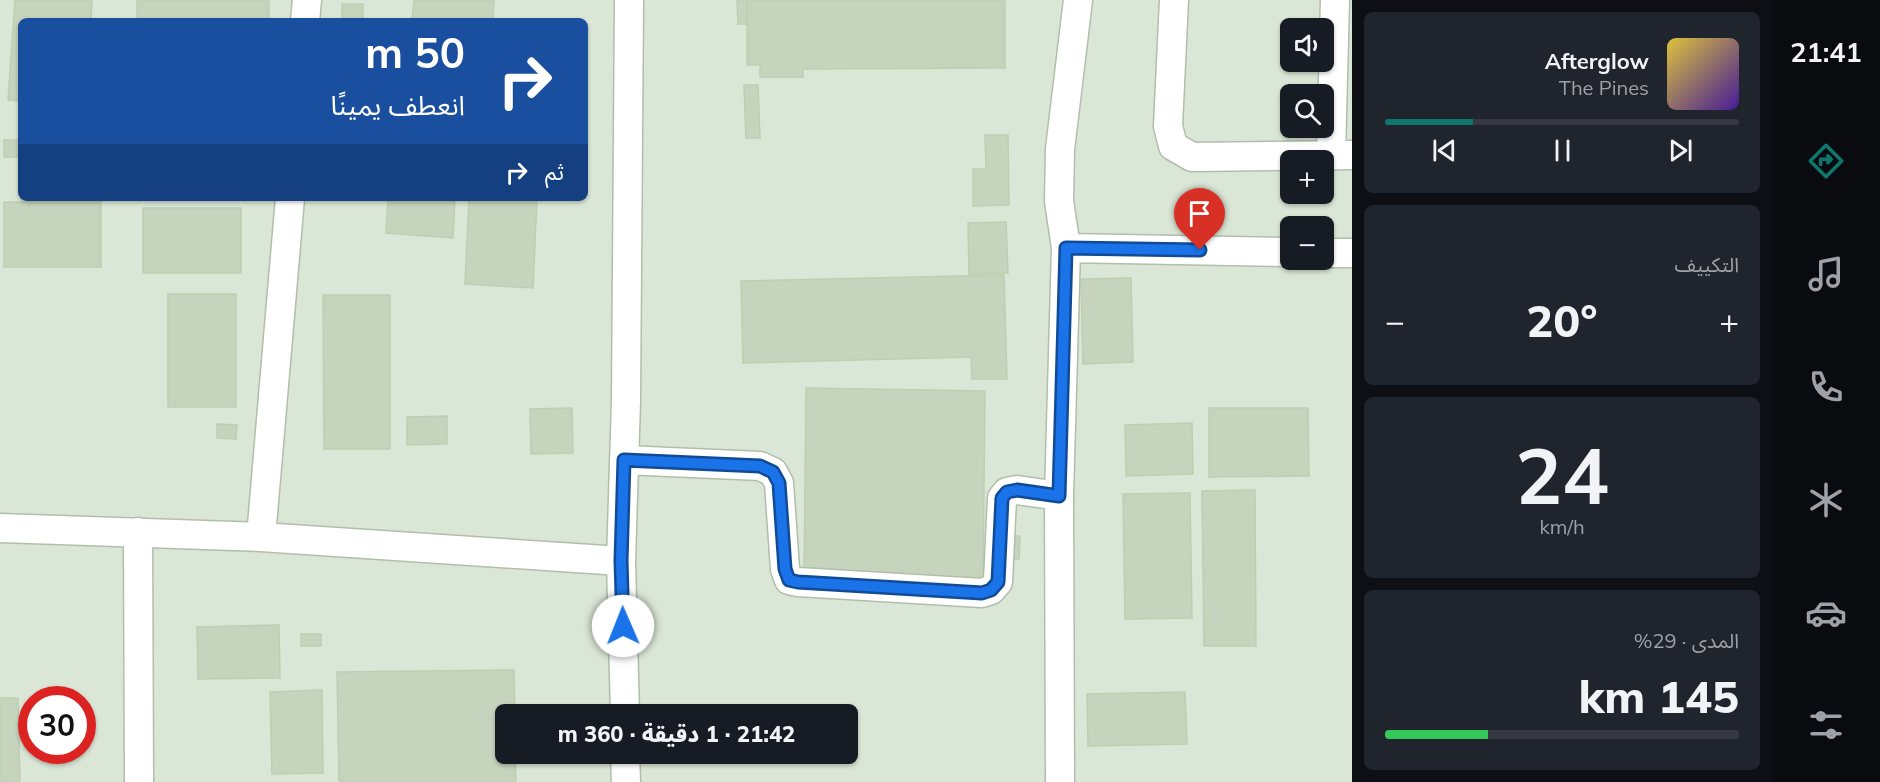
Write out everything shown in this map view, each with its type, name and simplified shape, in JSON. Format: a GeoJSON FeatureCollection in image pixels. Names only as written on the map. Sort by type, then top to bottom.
{"type":"FeatureCollection","features":[{"type":"Feature","properties":{"kind":"street"},"geometry":{"type":"LineString","coordinates":[[305,18],[307,0]]}},
{"type":"Feature","properties":{"kind":"street"},"geometry":{"type":"LineString","coordinates":[[624,704],[621,561],[626,401],[629,0]]}},
{"type":"Feature","properties":{"kind":"street"},"geometry":{"type":"LineString","coordinates":[[1060,782],[1059,496],[1066,248],[1059,201],[1060,149],[1078,0]]}},
{"type":"Feature","properties":{"kind":"street"},"geometry":{"type":"LineString","coordinates":[[1174,0],[1168,126],[1173,147],[1192,157],[1341,155],[1335,0]]}},
{"type":"Feature","properties":{"kind":"street"},"geometry":{"type":"LineString","coordinates":[[261,537],[290,201]]}},
{"type":"Feature","properties":{"kind":"street"},"geometry":{"type":"LineString","coordinates":[[1066,248],[1280,252]]}},
{"type":"Feature","properties":{"kind":"street"},"geometry":{"type":"LineString","coordinates":[[1334,253],[1352,253]]}},
{"type":"Feature","properties":{"kind":"street"},"geometry":{"type":"LineString","coordinates":[[624,460],[760,466],[773,472],[779,483],[785,569],[789,580],[798,582],[982,593],[991,590],[998,582],[1002,498],[1007,492],[1017,490],[1059,496]]}},
{"type":"Feature","properties":{"kind":"street"},"geometry":{"type":"LineString","coordinates":[[0,528],[261,537],[621,561]]}},
{"type":"Feature","properties":{"kind":"street"},"geometry":{"type":"LineString","coordinates":[[138,532],[139,782]]}},
{"type":"Feature","properties":{"kind":"street"},"geometry":{"type":"LineString","coordinates":[[625,764],[626,782]]}},
{"type":"Feature","properties":{"kind":"shaded area"},"geometry":{"type":"Polygon","coordinates":[[[0,0],[1352,0],[1352,782],[0,782],[0,0]]]}},
{"type":"Feature","properties":{"kind":"building"},"geometry":{"type":"Polygon","coordinates":[[[15,0],[92,0],[91,18],[18,18],[18,101],[8,100],[15,0]]]}},
{"type":"Feature","properties":{"kind":"building"},"geometry":{"type":"Polygon","coordinates":[[[137,0],[269,0],[269,18],[137,18],[137,0]]]}},
{"type":"Feature","properties":{"kind":"building"},"geometry":{"type":"Polygon","coordinates":[[[414,0],[494,0],[493,18],[412,18],[414,0]]]}},
{"type":"Feature","properties":{"kind":"building"},"geometry":{"type":"Polygon","coordinates":[[[737,0],[747,0],[747,24],[738,24],[737,0]]]}},
{"type":"Feature","properties":{"kind":"building"},"geometry":{"type":"Polygon","coordinates":[[[747,0],[1005,0],[1005,68],[803,69],[803,77],[760,77],[760,65],[747,65],[747,0]]]}},
{"type":"Feature","properties":{"kind":"building"},"geometry":{"type":"Polygon","coordinates":[[[342,4],[363,4],[363,18],[342,18],[342,4]]]}},
{"type":"Feature","properties":{"kind":"building"},"geometry":{"type":"Polygon","coordinates":[[[744,85],[758,85],[760,138],[746,138],[744,85]]]}},
{"type":"Feature","properties":{"kind":"building"},"geometry":{"type":"Polygon","coordinates":[[[985,135],[1008,135],[1009,205],[973,206],[973,169],[986,169],[985,135]]]}},
{"type":"Feature","properties":{"kind":"building"},"geometry":{"type":"Polygon","coordinates":[[[4,140],[18,140],[18,157],[4,157],[4,140]]]}},
{"type":"Feature","properties":{"kind":"building"},"geometry":{"type":"Polygon","coordinates":[[[388,201],[455,201],[453,238],[386,233],[388,201]]]}},
{"type":"Feature","properties":{"kind":"building"},"geometry":{"type":"Polygon","coordinates":[[[469,201],[537,201],[533,288],[465,284],[469,201]]]}},
{"type":"Feature","properties":{"kind":"building"},"geometry":{"type":"Polygon","coordinates":[[[4,202],[101,202],[101,267],[4,267],[4,202]]]}},
{"type":"Feature","properties":{"kind":"building"},"geometry":{"type":"Polygon","coordinates":[[[143,208],[241,208],[241,273],[143,273],[143,208]]]}},
{"type":"Feature","properties":{"kind":"building"},"geometry":{"type":"Polygon","coordinates":[[[1006,222],[1008,273],[969,274],[968,223],[1006,222]]]}},
{"type":"Feature","properties":{"kind":"building"},"geometry":{"type":"Polygon","coordinates":[[[1004,275],[1007,379],[972,379],[971,357],[743,363],[741,281],[1004,275]]]}},
{"type":"Feature","properties":{"kind":"building"},"geometry":{"type":"Polygon","coordinates":[[[1131,278],[1133,362],[1083,364],[1081,279],[1131,278]]]}},
{"type":"Feature","properties":{"kind":"building"},"geometry":{"type":"Polygon","coordinates":[[[168,294],[236,294],[236,407],[168,407],[168,294]]]}},
{"type":"Feature","properties":{"kind":"building"},"geometry":{"type":"Polygon","coordinates":[[[323,295],[390,295],[390,449],[324,449],[323,295]]]}},
{"type":"Feature","properties":{"kind":"building"},"geometry":{"type":"Polygon","coordinates":[[[806,388],[985,391],[983,584],[804,582],[806,388]]]}},
{"type":"Feature","properties":{"kind":"building"},"geometry":{"type":"Polygon","coordinates":[[[572,408],[573,453],[531,454],[530,409],[572,408]]]}},
{"type":"Feature","properties":{"kind":"building"},"geometry":{"type":"Polygon","coordinates":[[[1209,408],[1308,408],[1309,476],[1209,477],[1209,408]]]}},
{"type":"Feature","properties":{"kind":"building"},"geometry":{"type":"Polygon","coordinates":[[[447,416],[447,444],[407,445],[407,417],[447,416]]]}},
{"type":"Feature","properties":{"kind":"building"},"geometry":{"type":"Polygon","coordinates":[[[1192,423],[1193,474],[1126,476],[1125,425],[1192,423]]]}},
{"type":"Feature","properties":{"kind":"building"},"geometry":{"type":"Polygon","coordinates":[[[217,424],[237,425],[236,439],[217,438],[217,424]]]}},
{"type":"Feature","properties":{"kind":"building"},"geometry":{"type":"Polygon","coordinates":[[[1255,490],[1256,646],[1204,646],[1202,491],[1255,490]]]}},
{"type":"Feature","properties":{"kind":"building"},"geometry":{"type":"Polygon","coordinates":[[[1190,493],[1192,618],[1125,619],[1123,494],[1190,493]]]}},
{"type":"Feature","properties":{"kind":"building"},"geometry":{"type":"Polygon","coordinates":[[[1005,536],[1020,536],[1019,559],[1005,559],[1005,536]]]}},
{"type":"Feature","properties":{"kind":"building"},"geometry":{"type":"Polygon","coordinates":[[[279,625],[280,678],[198,679],[197,627],[279,625]]]}},
{"type":"Feature","properties":{"kind":"building"},"geometry":{"type":"Polygon","coordinates":[[[301,634],[321,634],[321,646],[301,646],[301,634]]]}},
{"type":"Feature","properties":{"kind":"building"},"geometry":{"type":"Polygon","coordinates":[[[514,670],[515,704],[495,704],[495,764],[515,764],[516,782],[339,782],[337,672],[514,670]]]}},
{"type":"Feature","properties":{"kind":"building"},"geometry":{"type":"Polygon","coordinates":[[[322,690],[323,773],[272,774],[270,692],[322,690]]]}},
{"type":"Feature","properties":{"kind":"building"},"geometry":{"type":"Polygon","coordinates":[[[1185,692],[1187,744],[1088,746],[1087,694],[1185,692]]]}},
{"type":"Feature","properties":{"kind":"building"},"geometry":{"type":"Polygon","coordinates":[[[0,698],[18,698],[20,782],[0,782],[0,698]]]}},
{"type":"Feature","properties":{"kind":"route"},"geometry":{"type":"LineString","coordinates":[[623,626],[621,561],[624,460],[760,466],[773,472],[779,483],[785,569],[789,580],[982,593],[991,590],[998,582],[1002,498],[1007,492],[1017,490],[1059,496],[1066,248],[1200,250]]}}]}
